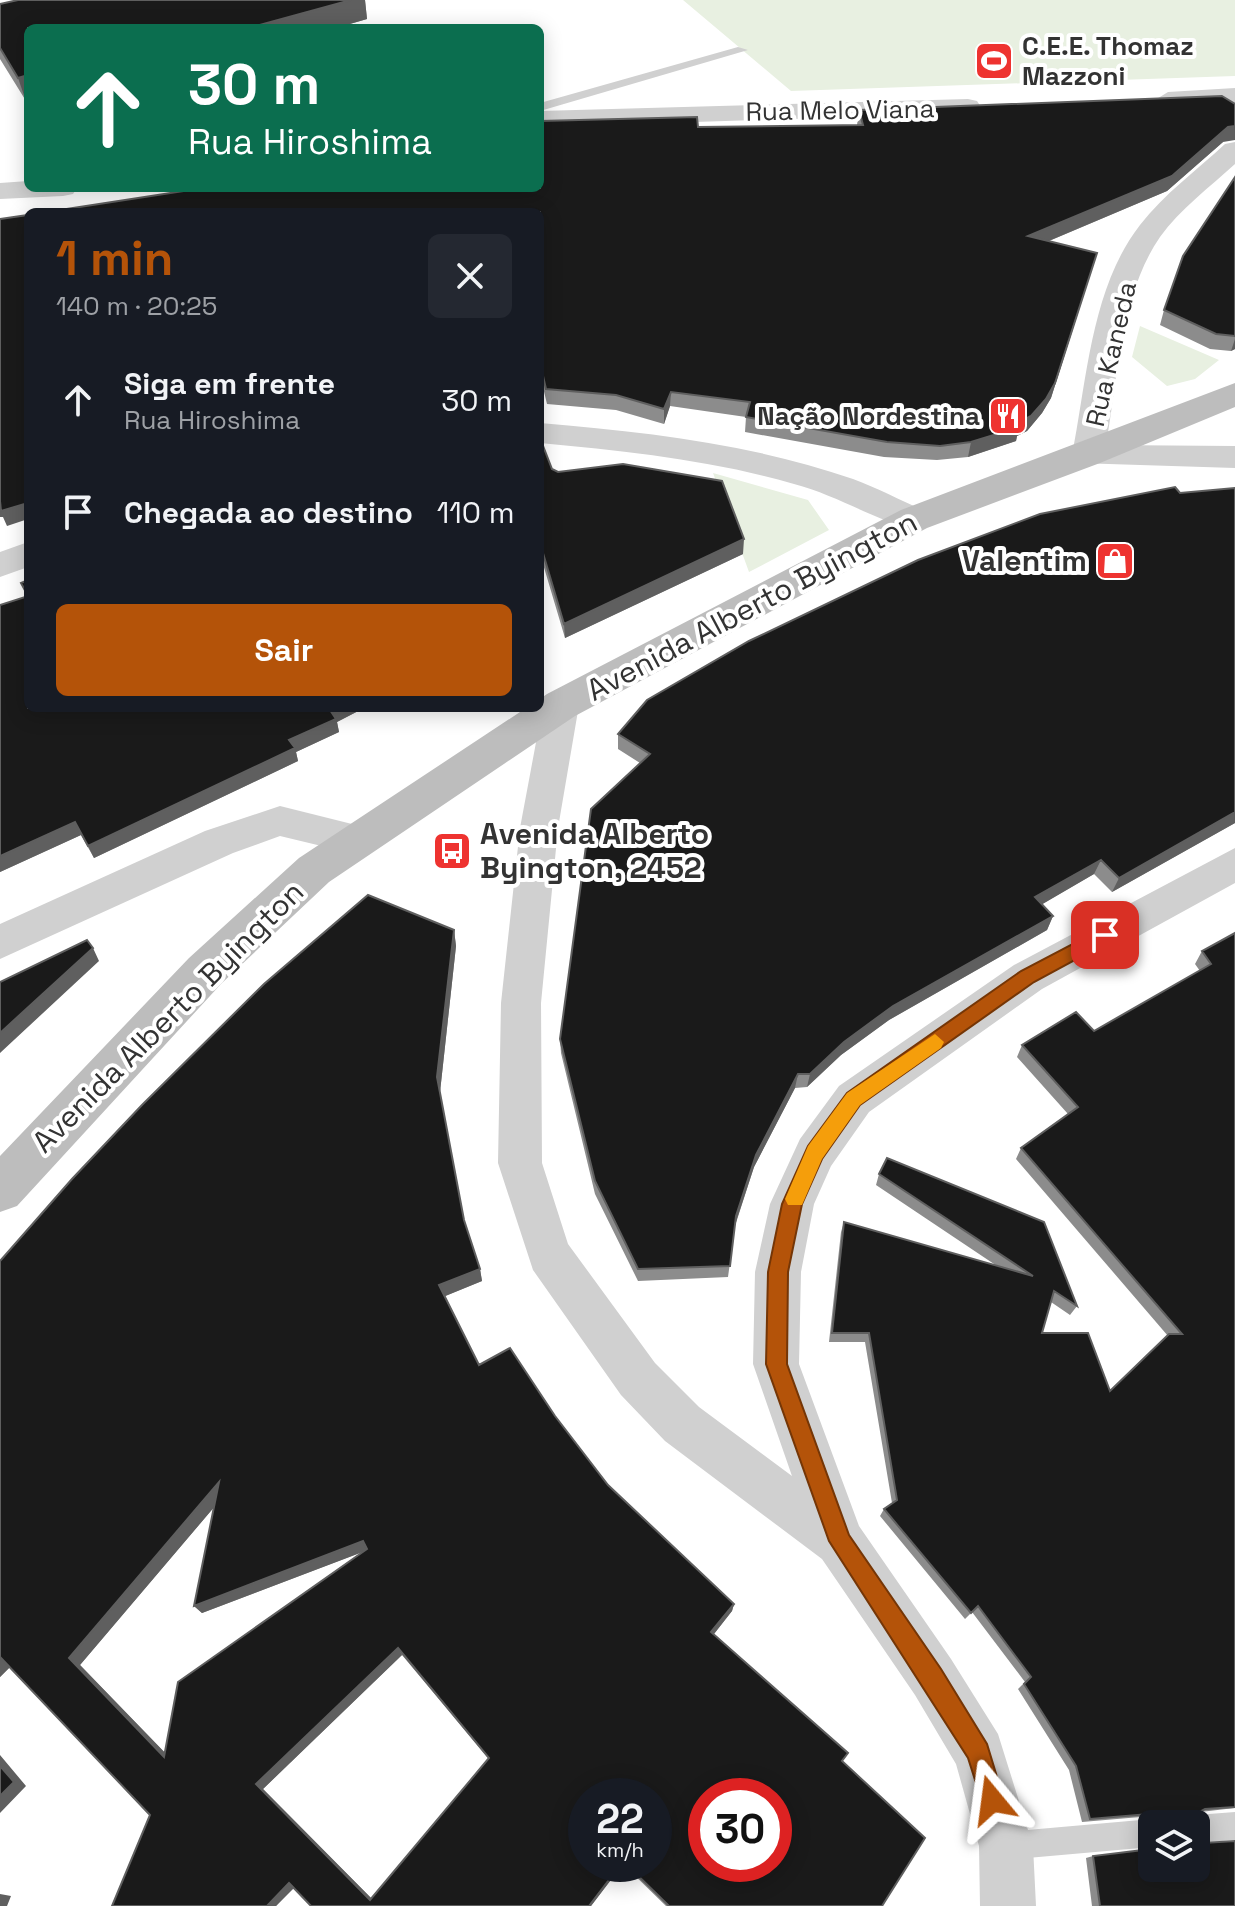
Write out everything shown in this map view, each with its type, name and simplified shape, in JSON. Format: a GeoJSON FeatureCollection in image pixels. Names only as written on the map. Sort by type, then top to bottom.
{"type":"FeatureCollection","features":[{"type":"Feature","properties":{"kind":"street"},"geometry":{"type":"LineString","coordinates":[[1140,101],[1235,96]]}},
{"type":"Feature","properties":{"kind":"street","name":"Rua Melo Viana"},"geometry":{"type":"LineString","coordinates":[[544,119],[998,106]]}},
{"type":"Feature","properties":{"kind":"street","name":"Rua Kaneda"},"geometry":{"type":"LineString","coordinates":[[1088,455],[1113,324],[1128,274],[1149,232],[1235,150]]}},
{"type":"Feature","properties":{"kind":"street"},"geometry":{"type":"LineString","coordinates":[[0,191],[24,190]]}},
{"type":"Feature","properties":{"kind":"street","name":"Avenida Alberto Byington"},"geometry":{"type":"LineString","coordinates":[[0,1190],[205,971],[314,870],[561,705],[914,519],[1088,455],[1235,394]]}},
{"type":"Feature","properties":{"kind":"street"},"geometry":{"type":"LineString","coordinates":[[544,433],[633,441],[773,466],[843,488],[914,519]]}},
{"type":"Feature","properties":{"kind":"street"},"geometry":{"type":"LineString","coordinates":[[1088,455],[1235,457]]}},
{"type":"Feature","properties":{"kind":"street"},"geometry":{"type":"LineString","coordinates":[[0,565],[24,556]]}},
{"type":"Feature","properties":{"kind":"street"},"geometry":{"type":"LineString","coordinates":[[561,705],[539,828],[521,1003],[520,1163],[549,1255],[638,1379],[682,1424],[840,1541]]}},
{"type":"Feature","properties":{"kind":"street"},"geometry":{"type":"LineString","coordinates":[[0,942],[219,842],[280,821],[359,840]]}},
{"type":"Feature","properties":{"kind":"street"},"geometry":{"type":"LineString","coordinates":[[1008,1906],[1006,1846],[979,1753],[933,1677],[840,1541],[776,1364],[778,1272],[792,1204],[815,1153],[854,1099],[1028,977],[1235,864]]}},
{"type":"Feature","properties":{"kind":"lane"},"geometry":{"type":"LineString","coordinates":[[544,106],[742,50]]}},
{"type":"Feature","properties":{"kind":"lane"},"geometry":{"type":"LineString","coordinates":[[1210,1828],[1235,1826]]}},
{"type":"Feature","properties":{"kind":"lane"},"geometry":{"type":"LineString","coordinates":[[1006,1846],[1138,1834]]}},
{"type":"Feature","properties":{"kind":"green space","name":"C.E.E. Thomaz Mazzoni"},"geometry":{"type":"Polygon","coordinates":[[[683,0],[1235,0],[1235,76],[791,91],[683,0]]]}},
{"type":"Feature","properties":{"kind":"green space"},"geometry":{"type":"Polygon","coordinates":[[[1140,326],[1219,360],[1195,379],[1167,386],[1132,357],[1140,326]]]}},
{"type":"Feature","properties":{"kind":"green space"},"geometry":{"type":"Polygon","coordinates":[[[713,473],[808,500],[829,530],[749,572],[713,473]]]}},
{"type":"Feature","properties":{"kind":"building"},"geometry":{"type":"Polygon","coordinates":[[[18,0],[351,0],[264,24],[24,24],[24,76],[18,78],[0,48],[0,4],[18,0]]]}},
{"type":"Feature","properties":{"kind":"building"},"geometry":{"type":"Polygon","coordinates":[[[1222,96],[1235,104],[1235,126],[1228,127],[1172,176],[1028,236],[1097,253],[1055,383],[1031,416],[1016,424],[1020,427],[971,442],[940,446],[887,442],[746,417],[750,402],[671,392],[664,409],[616,395],[546,389],[544,208],[73,208],[177,192],[544,192],[544,121],[697,117],[698,127],[863,125],[859,110],[1222,96]]]}},
{"type":"Feature","properties":{"kind":"building"},"geometry":{"type":"Polygon","coordinates":[[[1235,177],[1235,336],[1216,334],[1164,310],[1183,256],[1235,177]]]}},
{"type":"Feature","properties":{"kind":"building"},"geometry":{"type":"Polygon","coordinates":[[[24,216],[24,504],[1,511],[0,501],[0,219],[24,216]]]}},
{"type":"Feature","properties":{"kind":"building"},"geometry":{"type":"Polygon","coordinates":[[[544,448],[552,469],[558,472],[623,464],[722,481],[744,539],[564,624],[544,556],[544,448]]]}},
{"type":"Feature","properties":{"kind":"building"},"geometry":{"type":"Polygon","coordinates":[[[1175,487],[1180,493],[1235,488],[1235,812],[1119,878],[1101,860],[1035,897],[1053,916],[893,1006],[844,1042],[810,1074],[798,1074],[756,1155],[736,1216],[730,1266],[638,1269],[595,1181],[560,1039],[591,809],[650,754],[618,734],[647,700],[749,641],[918,560],[1040,514],[1175,487]]]}},
{"type":"Feature","properties":{"kind":"building"},"geometry":{"type":"Polygon","coordinates":[[[24,597],[24,712],[331,712],[336,719],[289,740],[295,748],[88,846],[75,822],[0,856],[0,605],[24,597]]]}},
{"type":"Feature","properties":{"kind":"building"},"geometry":{"type":"Polygon","coordinates":[[[368,895],[454,930],[437,1077],[464,1220],[480,1269],[439,1285],[479,1365],[510,1348],[555,1416],[608,1485],[734,1604],[711,1632],[848,1753],[842,1761],[925,1838],[882,1906],[669,1906],[644,1882],[672,1882],[672,1778],[568,1778],[568,1882],[607,1882],[589,1906],[311,1906],[289,1883],[267,1906],[112,1906],[150,1815],[0,1659],[0,1261],[142,1105],[264,984],[368,895]],[[219,1482],[69,1658],[164,1757],[178,1682],[367,1549],[363,1541],[194,1606],[219,1482]],[[398,1648],[256,1784],[370,1900],[489,1758],[398,1648]]]}},
{"type":"Feature","properties":{"kind":"building"},"geometry":{"type":"Polygon","coordinates":[[[1235,933],[1235,1807],[1138,1810],[1138,1815],[1090,1819],[1076,1766],[1024,1684],[1031,1677],[978,1606],[971,1613],[884,1509],[897,1500],[869,1333],[832,1333],[844,1222],[1033,1276],[879,1174],[887,1158],[1044,1222],[1077,1306],[1054,1291],[1042,1333],[1088,1333],[1110,1391],[1169,1334],[1182,1334],[1021,1148],[1078,1107],[1022,1045],[1076,1012],[1094,1031],[1211,964],[1202,951],[1235,933]]]}},
{"type":"Feature","properties":{"kind":"building"},"geometry":{"type":"Polygon","coordinates":[[[87,940],[93,948],[0,1033],[0,982],[87,940]]]}},
{"type":"Feature","properties":{"kind":"building"},"geometry":{"type":"Polygon","coordinates":[[[0,1766],[14,1782],[0,1796],[0,1766]]]}},
{"type":"Feature","properties":{"kind":"building"},"geometry":{"type":"Polygon","coordinates":[[[1235,1841],[1235,1906],[1100,1906],[1093,1856],[1138,1851],[1138,1882],[1210,1882],[1210,1843],[1235,1841]]]}},
{"type":"Feature","properties":{"kind":"slow traffic"},"geometry":{"type":"LineString","coordinates":[[795,1199],[815,1153],[854,1099],[935,1042]]}},
{"type":"Feature","properties":{"kind":"place","name":"C.E.E. Thomaz Mazzoni"},"geometry":{"type":"Point","coordinates":[994,61]}},
{"type":"Feature","properties":{"kind":"place","name":"Nação Nordestina"},"geometry":{"type":"Point","coordinates":[1008,416]}},
{"type":"Feature","properties":{"kind":"place","name":"Valentim"},"geometry":{"type":"Point","coordinates":[1115,561]}},
{"type":"Feature","properties":{"kind":"place","name":"Avenida Alberto Byington, 2452"},"geometry":{"type":"Point","coordinates":[452,851]}},
{"type":"Feature","properties":{"kind":"route"},"geometry":{"type":"LineString","coordinates":[[992,1800],[979,1753],[933,1677],[840,1541],[776,1364],[778,1272],[792,1204],[815,1153],[854,1099],[1028,977],[1105,935]]}}]}
